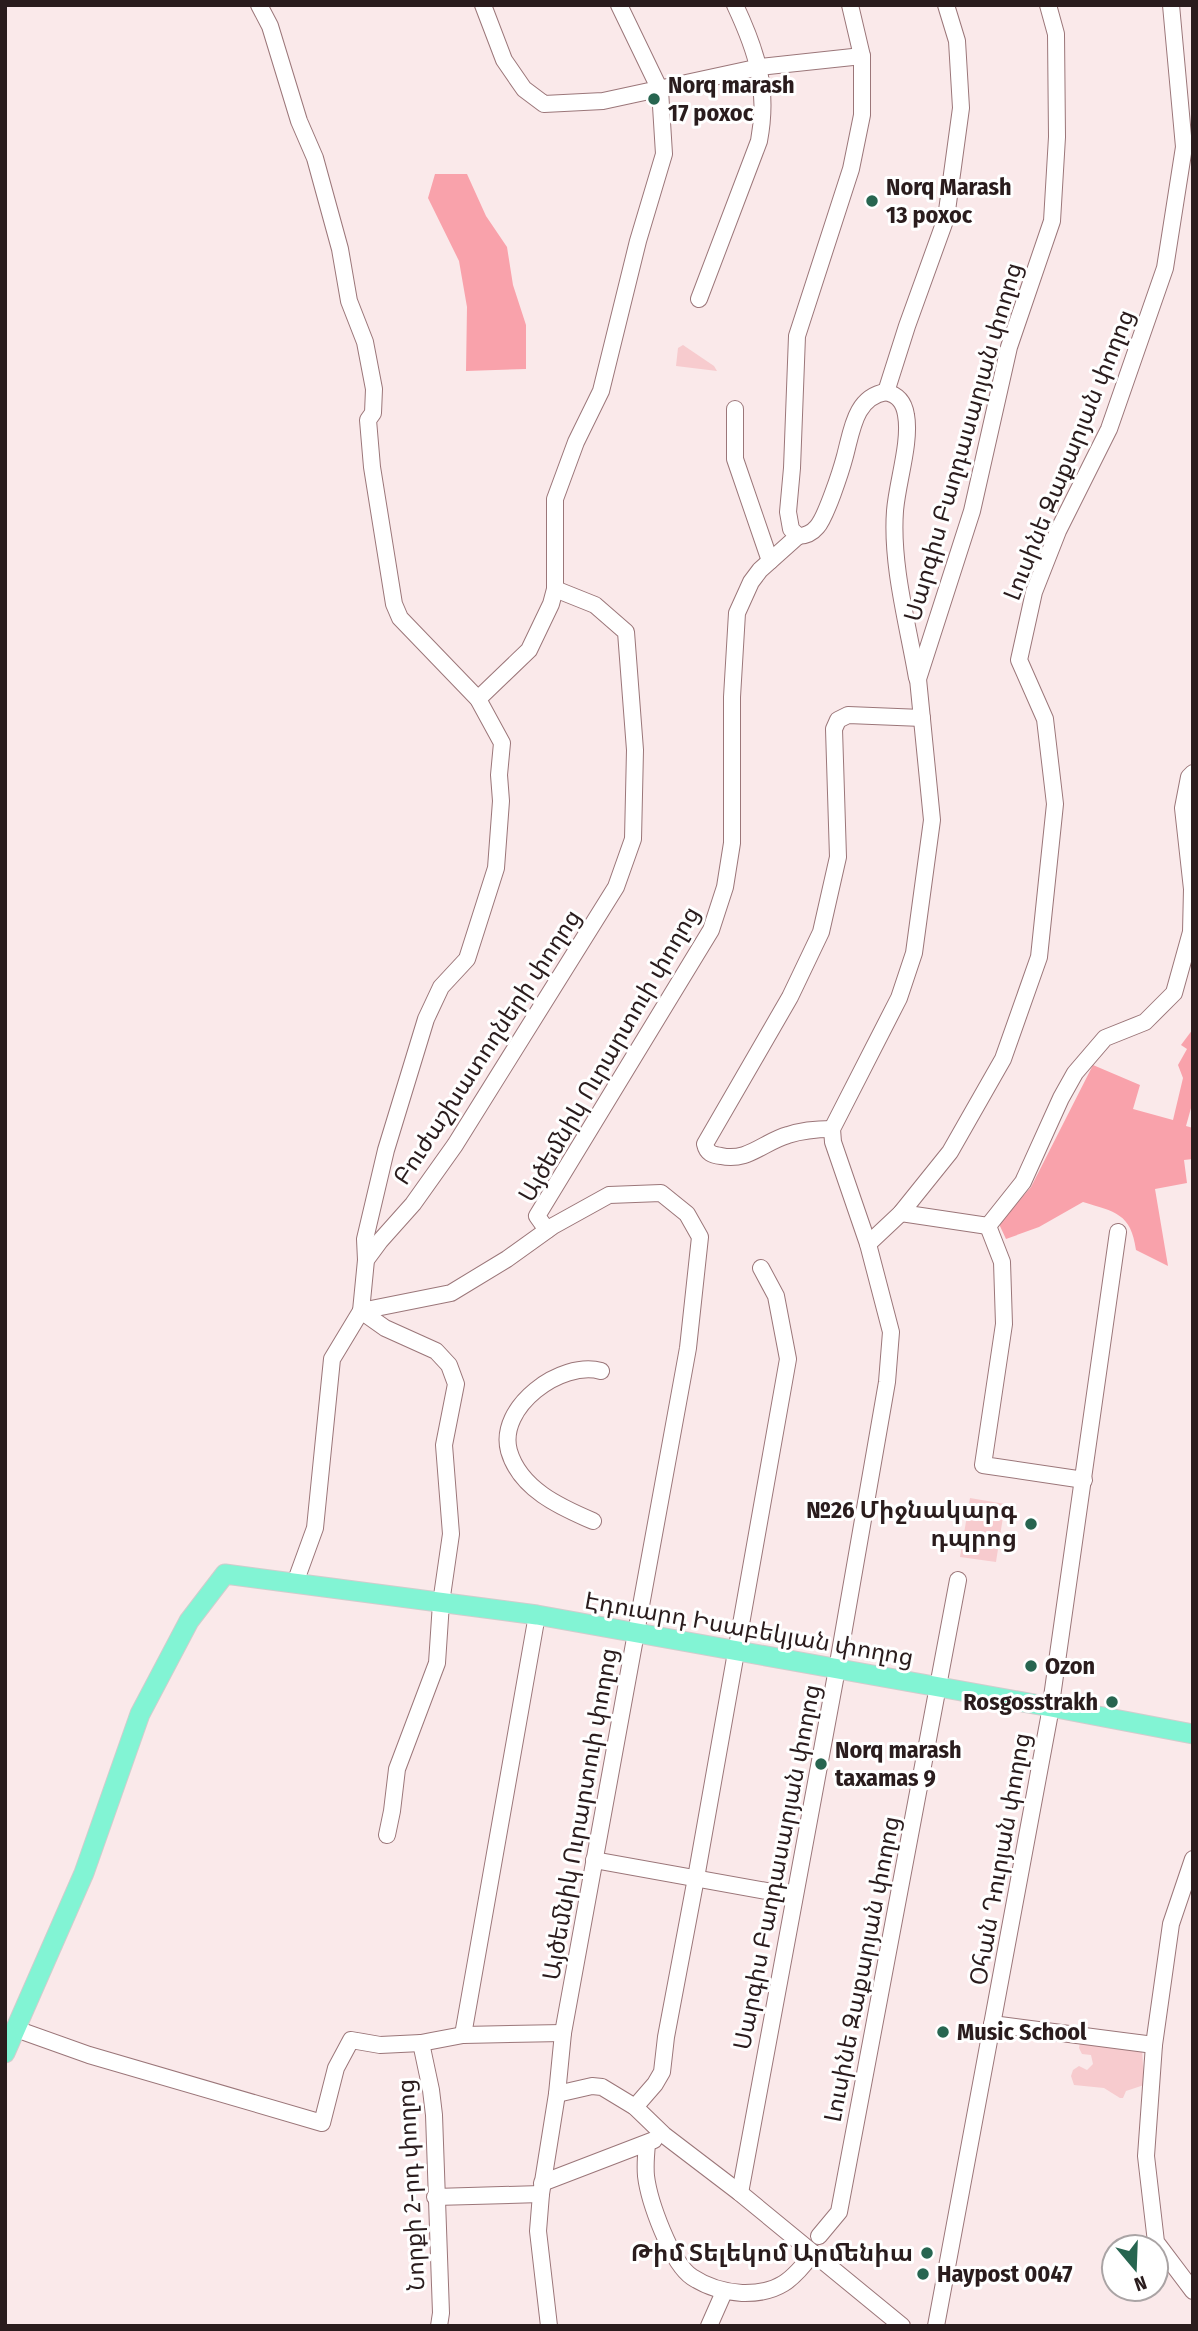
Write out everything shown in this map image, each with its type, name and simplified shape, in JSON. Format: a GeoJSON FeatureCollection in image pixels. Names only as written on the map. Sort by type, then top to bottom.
{"type":"FeatureCollection","features":[{"type":"Feature","properties":{"kind":"main road","name":"Էդուարդ Իսաբեկյան փողոց"},"geometry":{"type":"LineString","coordinates":[[16,2029],[85,1873],[140,1714],[189,1620],[225,1574],[537,1615],[1193,1734]]}},
{"type":"Feature","properties":{"kind":"main road"},"geometry":{"type":"LineString","coordinates":[[5,2053],[16,2029]]}},
{"type":"Feature","properties":{"kind":"street"},"geometry":{"type":"LineString","coordinates":[[259,5],[270,26],[299,121],[315,158],[340,249],[349,301],[365,342],[374,389],[373,413],[368,420],[372,467],[394,604],[400,618],[478,699],[502,743],[496,868],[467,959],[441,987],[426,1018],[386,1150],[365,1239],[366,1260],[361,1311],[332,1359],[315,1528],[295,1583]]}},
{"type":"Feature","properties":{"kind":"street"},"geometry":{"type":"LineString","coordinates":[[484,5],[504,60],[524,89],[544,104],[603,101],[760,67],[862,56]]}},
{"type":"Feature","properties":{"kind":"street"},"geometry":{"type":"LineString","coordinates":[[478,699],[529,650],[551,604],[555,589],[555,499],[576,442],[601,391],[638,241],[664,154],[660,90],[620,5]]}},
{"type":"Feature","properties":{"kind":"street"},"geometry":{"type":"LineString","coordinates":[[699,299],[759,141],[763,114],[760,67],[735,5]]}},
{"type":"Feature","properties":{"kind":"street"},"geometry":{"type":"LineString","coordinates":[[798,536],[790,526],[788,512],[797,336],[851,169],[862,115],[862,56],[850,5]]}},
{"type":"Feature","properties":{"kind":"street"},"geometry":{"type":"LineString","coordinates":[[918,679],[895,549],[895,512],[907,417],[900,399],[895,394],[886,392],[946,218],[961,108],[957,41],[946,5]]}},
{"type":"Feature","properties":{"kind":"street","name":"Սարգիս Բաղդասարյան փողոց"},"geometry":{"type":"LineString","coordinates":[[740,2193],[837,1669],[887,1381],[891,1332],[868,1244],[833,1142],[832,1129],[898,998],[914,953],[932,820],[918,679],[972,511],[1009,347],[1052,221],[1056,137],[1056,34],[1048,5]]}},
{"type":"Feature","properties":{"kind":"street","name":"Լուսինե Զաքարյան փողոց"},"geometry":{"type":"LineString","coordinates":[[868,1244],[901,1213],[950,1152],[1003,1059],[1039,957],[1055,804],[1045,719],[1019,660],[1034,592],[1058,531],[1109,429],[1165,268],[1184,147],[1171,5]]}},
{"type":"Feature","properties":{"kind":"street","name":"Այծեմնիկ Ուրարտուի փողոց"},"geometry":{"type":"LineString","coordinates":[[549,2326],[538,2231],[542,2189],[564,2033],[594,1860],[682,1386],[700,1237],[687,1214],[661,1193],[609,1195],[547,1230],[537,1216],[711,930],[725,887],[732,843],[732,698],[737,613],[751,582],[770,561],[798,536],[810,533],[821,522],[858,412],[872,397],[886,392]]}},
{"type":"Feature","properties":{"kind":"street"},"geometry":{"type":"LineString","coordinates":[[734,409],[735,459],[770,561]]}},
{"type":"Feature","properties":{"kind":"street","name":"Բուժաշխատողների փողոց"},"geometry":{"type":"LineString","coordinates":[[366,1260],[414,1205],[454,1145],[616,887],[633,839],[635,750],[626,632],[595,606],[555,589]]}},
{"type":"Feature","properties":{"kind":"street"},"geometry":{"type":"LineString","coordinates":[[832,1129],[814,1129],[787,1135],[736,1159],[714,1155],[705,1148],[706,1140],[790,996],[821,932],[838,857],[834,729],[838,720],[848,715],[922,718]]}},
{"type":"Feature","properties":{"kind":"street"},"geometry":{"type":"LineString","coordinates":[[988,1226],[1023,1182],[1061,1098],[1076,1073],[1105,1038],[1145,1022],[1174,993],[1191,932],[1190,851],[1183,808],[1189,777],[1193,773]]}},
{"type":"Feature","properties":{"kind":"street"},"geometry":{"type":"LineString","coordinates":[[901,1213],[988,1226]]}},
{"type":"Feature","properties":{"kind":"street"},"geometry":{"type":"LineString","coordinates":[[988,1226],[1002,1262],[1004,1324],[984,1465],[1084,1480]]}},
{"type":"Feature","properties":{"kind":"street"},"geometry":{"type":"LineString","coordinates":[[361,1311],[451,1293],[507,1259],[547,1230]]}},
{"type":"Feature","properties":{"kind":"street","name":"Օհան Դուրյան փողոց"},"geometry":{"type":"LineString","coordinates":[[936,2326],[1051,1707],[1118,1233]]}},
{"type":"Feature","properties":{"kind":"street"},"geometry":{"type":"LineString","coordinates":[[635,2107],[662,2072],[666,2037],[788,1359],[776,1296],[761,1268]]}},
{"type":"Feature","properties":{"kind":"street"},"geometry":{"type":"LineString","coordinates":[[361,1311],[385,1328],[436,1351],[449,1365],[456,1384],[444,1445],[451,1534],[438,1663],[397,1769],[387,1835]]}},
{"type":"Feature","properties":{"kind":"street"},"geometry":{"type":"LineString","coordinates":[[593,1521],[550,1501],[538,1492],[516,1466],[507,1440],[517,1410],[545,1383],[571,1370],[590,1368],[601,1371]]}},
{"type":"Feature","properties":{"kind":"street","name":"Լուսինե Զաքարյան փողոց"},"geometry":{"type":"LineString","coordinates":[[818,2236],[839,2212],[958,1580]]}},
{"type":"Feature","properties":{"kind":"street"},"geometry":{"type":"LineString","coordinates":[[463,2035],[537,1615]]}},
{"type":"Feature","properties":{"kind":"street"},"geometry":{"type":"LineString","coordinates":[[1193,1859],[1171,1924],[1154,2045],[1146,2156],[1156,2242],[1193,2291]]}},
{"type":"Feature","properties":{"kind":"street"},"geometry":{"type":"LineString","coordinates":[[594,1860],[794,1896]]}},
{"type":"Feature","properties":{"kind":"street"},"geometry":{"type":"LineString","coordinates":[[992,2024],[1154,2045]]}},
{"type":"Feature","properties":{"kind":"street"},"geometry":{"type":"LineString","coordinates":[[16,2029],[89,2055],[322,2123],[336,2068],[351,2040],[380,2045],[421,2043],[463,2035],[564,2033]]}},
{"type":"Feature","properties":{"kind":"street","name":"Նորքի 2-րդ փողոց"},"geometry":{"type":"LineString","coordinates":[[421,2043],[434,2115],[441,2313],[439,2326]]}},
{"type":"Feature","properties":{"kind":"street"},"geometry":{"type":"LineString","coordinates":[[557,2094],[592,2086],[602,2087],[635,2107],[664,2135],[740,2193],[901,2325]]}},
{"type":"Feature","properties":{"kind":"street"},"geometry":{"type":"LineString","coordinates":[[435,2197],[542,2189],[664,2135]]}},
{"type":"Feature","properties":{"kind":"street"},"geometry":{"type":"LineString","coordinates":[[647,2144],[646,2174],[649,2193],[677,2258],[691,2277],[724,2292],[754,2293],[776,2288],[797,2273],[813,2253]]}},
{"type":"Feature","properties":{"kind":"street"},"geometry":{"type":"LineString","coordinates":[[709,2326],[724,2292]]}},
{"type":"Feature","properties":{"kind":"shaded area"},"geometry":{"type":"Polygon","coordinates":[[[435,174],[467,174],[486,216],[507,247],[513,285],[526,325],[526,369],[466,371],[467,307],[459,261],[428,198],[435,174]]]}},
{"type":"Feature","properties":{"kind":"shaded area"},"geometry":{"type":"Polygon","coordinates":[[[683,345],[714,366],[717,371],[676,366],[678,348],[683,345]]]}},
{"type":"Feature","properties":{"kind":"shaded area"},"geometry":{"type":"Polygon","coordinates":[[[1193,1029],[1193,1108],[1186,1126],[1193,1128],[1193,1159],[1184,1160],[1187,1183],[1155,1189],[1168,1266],[1136,1250],[1130,1228],[1120,1216],[1083,1202],[1039,1227],[1006,1239],[999,1224],[1031,1187],[1093,1065],[1140,1085],[1133,1109],[1173,1120],[1183,1078],[1178,1065],[1187,1049],[1181,1045],[1193,1029]]]}},
{"type":"Feature","properties":{"kind":"shaded area"},"geometry":{"type":"Polygon","coordinates":[[[970,1498],[1005,1504],[996,1562],[960,1557],[970,1498]]]}},
{"type":"Feature","properties":{"kind":"shaded area"},"geometry":{"type":"Polygon","coordinates":[[[1080,2042],[1142,2047],[1144,2085],[1126,2091],[1123,2098],[1120,2098],[1104,2088],[1074,2085],[1071,2076],[1073,2070],[1079,2066],[1087,2070],[1093,2064],[1091,2055],[1082,2054],[1080,2042]]]}},
{"type":"Feature","properties":{"kind":"place","name":"Norq marash 17 poxoc"},"geometry":{"type":"Point","coordinates":[654,99]}},
{"type":"Feature","properties":{"kind":"place","name":"Norq Marash 13 poxoc"},"geometry":{"type":"Point","coordinates":[872,201]}},
{"type":"Feature","properties":{"kind":"place","name":"№26 Միջնակարգ դպրոց"},"geometry":{"type":"Point","coordinates":[1031,1524]}},
{"type":"Feature","properties":{"kind":"place","name":"Ozon"},"geometry":{"type":"Point","coordinates":[1031,1666]}},
{"type":"Feature","properties":{"kind":"place","name":"Rosgosstrakh"},"geometry":{"type":"Point","coordinates":[1112,1702]}},
{"type":"Feature","properties":{"kind":"place","name":"Norq marash taxamas 9"},"geometry":{"type":"Point","coordinates":[821,1764]}},
{"type":"Feature","properties":{"kind":"place","name":"Music School"},"geometry":{"type":"Point","coordinates":[943,2032]}},
{"type":"Feature","properties":{"kind":"place","name":"Թիմ Տելեկոմ Արմենիա"},"geometry":{"type":"Point","coordinates":[927,2253]}},
{"type":"Feature","properties":{"kind":"place","name":"Haypost 0047"},"geometry":{"type":"Point","coordinates":[923,2274]}}]}
